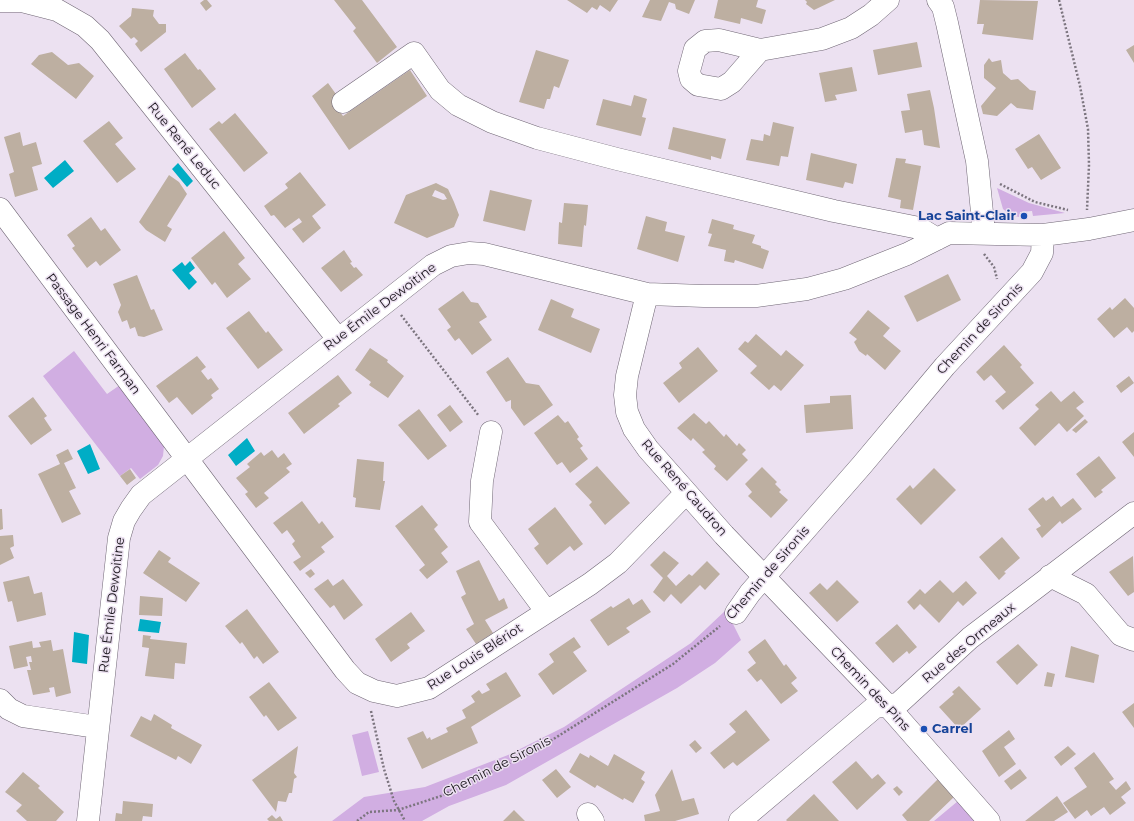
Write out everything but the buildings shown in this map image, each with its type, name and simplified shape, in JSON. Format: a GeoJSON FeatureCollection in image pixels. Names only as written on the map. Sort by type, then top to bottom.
{"type":"FeatureCollection","features":[{"type":"Feature","properties":{"kind":"street"},"geometry":{"type":"LineString","coordinates":[[760,50],[822,39],[851,28],[871,15],[888,0]]}},
{"type":"Feature","properties":{"kind":"street"},"geometry":{"type":"LineString","coordinates":[[938,0],[943,7],[947,23],[977,161],[984,228],[1043,235],[1133,224]]}},
{"type":"Feature","properties":{"kind":"street","name":"Rue René Leduc"},"geometry":{"type":"LineString","coordinates":[[0,1],[22,1],[57,10],[85,26],[100,40],[338,339]]}},
{"type":"Feature","properties":{"kind":"street"},"geometry":{"type":"LineString","coordinates":[[343,102],[414,53],[440,90],[458,104],[492,122],[537,138],[617,159],[834,211],[919,228],[937,239]]}},
{"type":"Feature","properties":{"kind":"street","name":"Passage Henri Farman"},"geometry":{"type":"LineString","coordinates":[[0,209],[187,460]]}},
{"type":"Feature","properties":{"kind":"street","name":"Rue Émile Dewoitine"},"geometry":{"type":"LineString","coordinates":[[88,821],[97,727],[119,538],[124,521],[141,495],[433,265],[452,256],[469,253],[484,254],[647,294],[756,296],[807,289],[870,270],[950,233],[984,228]]}},
{"type":"Feature","properties":{"kind":"street","name":"Chemin de Sironis"},"geometry":{"type":"LineString","coordinates":[[736,613],[750,593],[945,366],[1032,272],[1042,253],[1043,235]]}},
{"type":"Feature","properties":{"kind":"street","name":"Rue René Caudron"},"geometry":{"type":"LineString","coordinates":[[647,294],[627,376],[625,395],[627,412],[634,429],[648,449],[686,493],[764,578]]}},
{"type":"Feature","properties":{"kind":"street"},"geometry":{"type":"LineString","coordinates":[[491,432],[482,481],[480,522],[546,612]]}},
{"type":"Feature","properties":{"kind":"street","name":"Rue Louis Blériot"},"geometry":{"type":"LineString","coordinates":[[187,460],[345,670],[357,682],[374,691],[397,696],[429,688],[590,584],[618,563],[686,493]]}},
{"type":"Feature","properties":{"kind":"street","name":"Rue des Ormeaux"},"geometry":{"type":"LineString","coordinates":[[740,821],[875,707],[898,704],[970,638],[1134,513]]}},
{"type":"Feature","properties":{"kind":"street"},"geometry":{"type":"LineString","coordinates":[[1050,576],[1086,594],[1121,635],[1134,640]]}},
{"type":"Feature","properties":{"kind":"street","name":"Chemin des Pins"},"geometry":{"type":"LineString","coordinates":[[764,578],[887,705],[989,821]]}},
{"type":"Feature","properties":{"kind":"street"},"geometry":{"type":"LineString","coordinates":[[0,700],[9,709],[23,716],[97,727]]}},
{"type":"Feature","properties":{"kind":"path"},"geometry":{"type":"LineString","coordinates":[[1058,0],[1080,86],[1088,129],[1089,165],[1087,212]]}},
{"type":"Feature","properties":{"kind":"path"},"geometry":{"type":"LineString","coordinates":[[977,161],[994,180],[1013,192],[1035,202],[1062,208],[1074,213]]}},
{"type":"Feature","properties":{"kind":"path"},"geometry":{"type":"LineString","coordinates":[[984,228],[983,252],[994,267],[997,279],[997,298],[1001,304]]}},
{"type":"Feature","properties":{"kind":"path"},"geometry":{"type":"LineString","coordinates":[[388,299],[491,432]]}},
{"type":"Feature","properties":{"kind":"path","name":"Chemin de Sironis"},"geometry":{"type":"LineString","coordinates":[[357,821],[369,812],[398,810],[441,796],[536,750],[673,664],[736,613]]}},
{"type":"Feature","properties":{"kind":"path"},"geometry":{"type":"LineString","coordinates":[[374,691],[370,713],[384,769],[394,801],[405,821]]}},
{"type":"Feature","properties":{"kind":"shaded area"},"geometry":{"type":"Polygon","coordinates":[[[997,188],[1029,203],[1065,213],[1033,216],[1032,211],[1020,212],[1019,217],[1010,215],[1003,209],[997,188]]]}},
{"type":"Feature","properties":{"kind":"shaded area"},"geometry":{"type":"Polygon","coordinates":[[[74,351],[107,394],[120,385],[164,446],[163,456],[158,465],[140,479],[131,468],[120,476],[43,376],[74,351]]]}},
{"type":"Feature","properties":{"kind":"shaded area"},"geometry":{"type":"Polygon","coordinates":[[[726,610],[741,640],[715,663],[677,688],[506,785],[449,806],[422,821],[332,821],[364,797],[425,787],[508,755],[564,727],[691,643],[726,610]]]}},
{"type":"Feature","properties":{"kind":"shaded area"},"geometry":{"type":"Polygon","coordinates":[[[368,731],[379,772],[362,776],[352,735],[368,731]]]}},
{"type":"Feature","properties":{"kind":"shaded area"},"geometry":{"type":"Polygon","coordinates":[[[958,801],[975,821],[934,821],[958,801]]]}},
{"type":"Feature","properties":{"kind":"water"},"geometry":{"type":"Polygon","coordinates":[[[65,160],[74,171],[53,188],[44,178],[65,160]]]}},
{"type":"Feature","properties":{"kind":"water"},"geometry":{"type":"Polygon","coordinates":[[[178,163],[193,181],[187,187],[172,169],[178,163]]]}},
{"type":"Feature","properties":{"kind":"water"},"geometry":{"type":"Polygon","coordinates":[[[190,261],[195,268],[189,273],[197,282],[189,290],[172,270],[182,262],[185,266],[190,261]]]}},
{"type":"Feature","properties":{"kind":"water"},"geometry":{"type":"Polygon","coordinates":[[[247,438],[255,451],[236,466],[228,455],[247,438]]]}},
{"type":"Feature","properties":{"kind":"water"},"geometry":{"type":"Polygon","coordinates":[[[90,444],[100,469],[88,474],[77,451],[90,444]]]}},
{"type":"Feature","properties":{"kind":"water"},"geometry":{"type":"Polygon","coordinates":[[[140,619],[161,622],[159,633],[138,631],[140,619]]]}},
{"type":"Feature","properties":{"kind":"water"},"geometry":{"type":"Polygon","coordinates":[[[74,632],[89,635],[87,664],[72,662],[74,632]]]}},
{"type":"Feature","properties":{"kind":"place","name":"Lac Saint-Clair"},"geometry":{"type":"Point","coordinates":[1024,216]}},
{"type":"Feature","properties":{"kind":"place","name":"Carrel"},"geometry":{"type":"Point","coordinates":[924,729]}}]}
